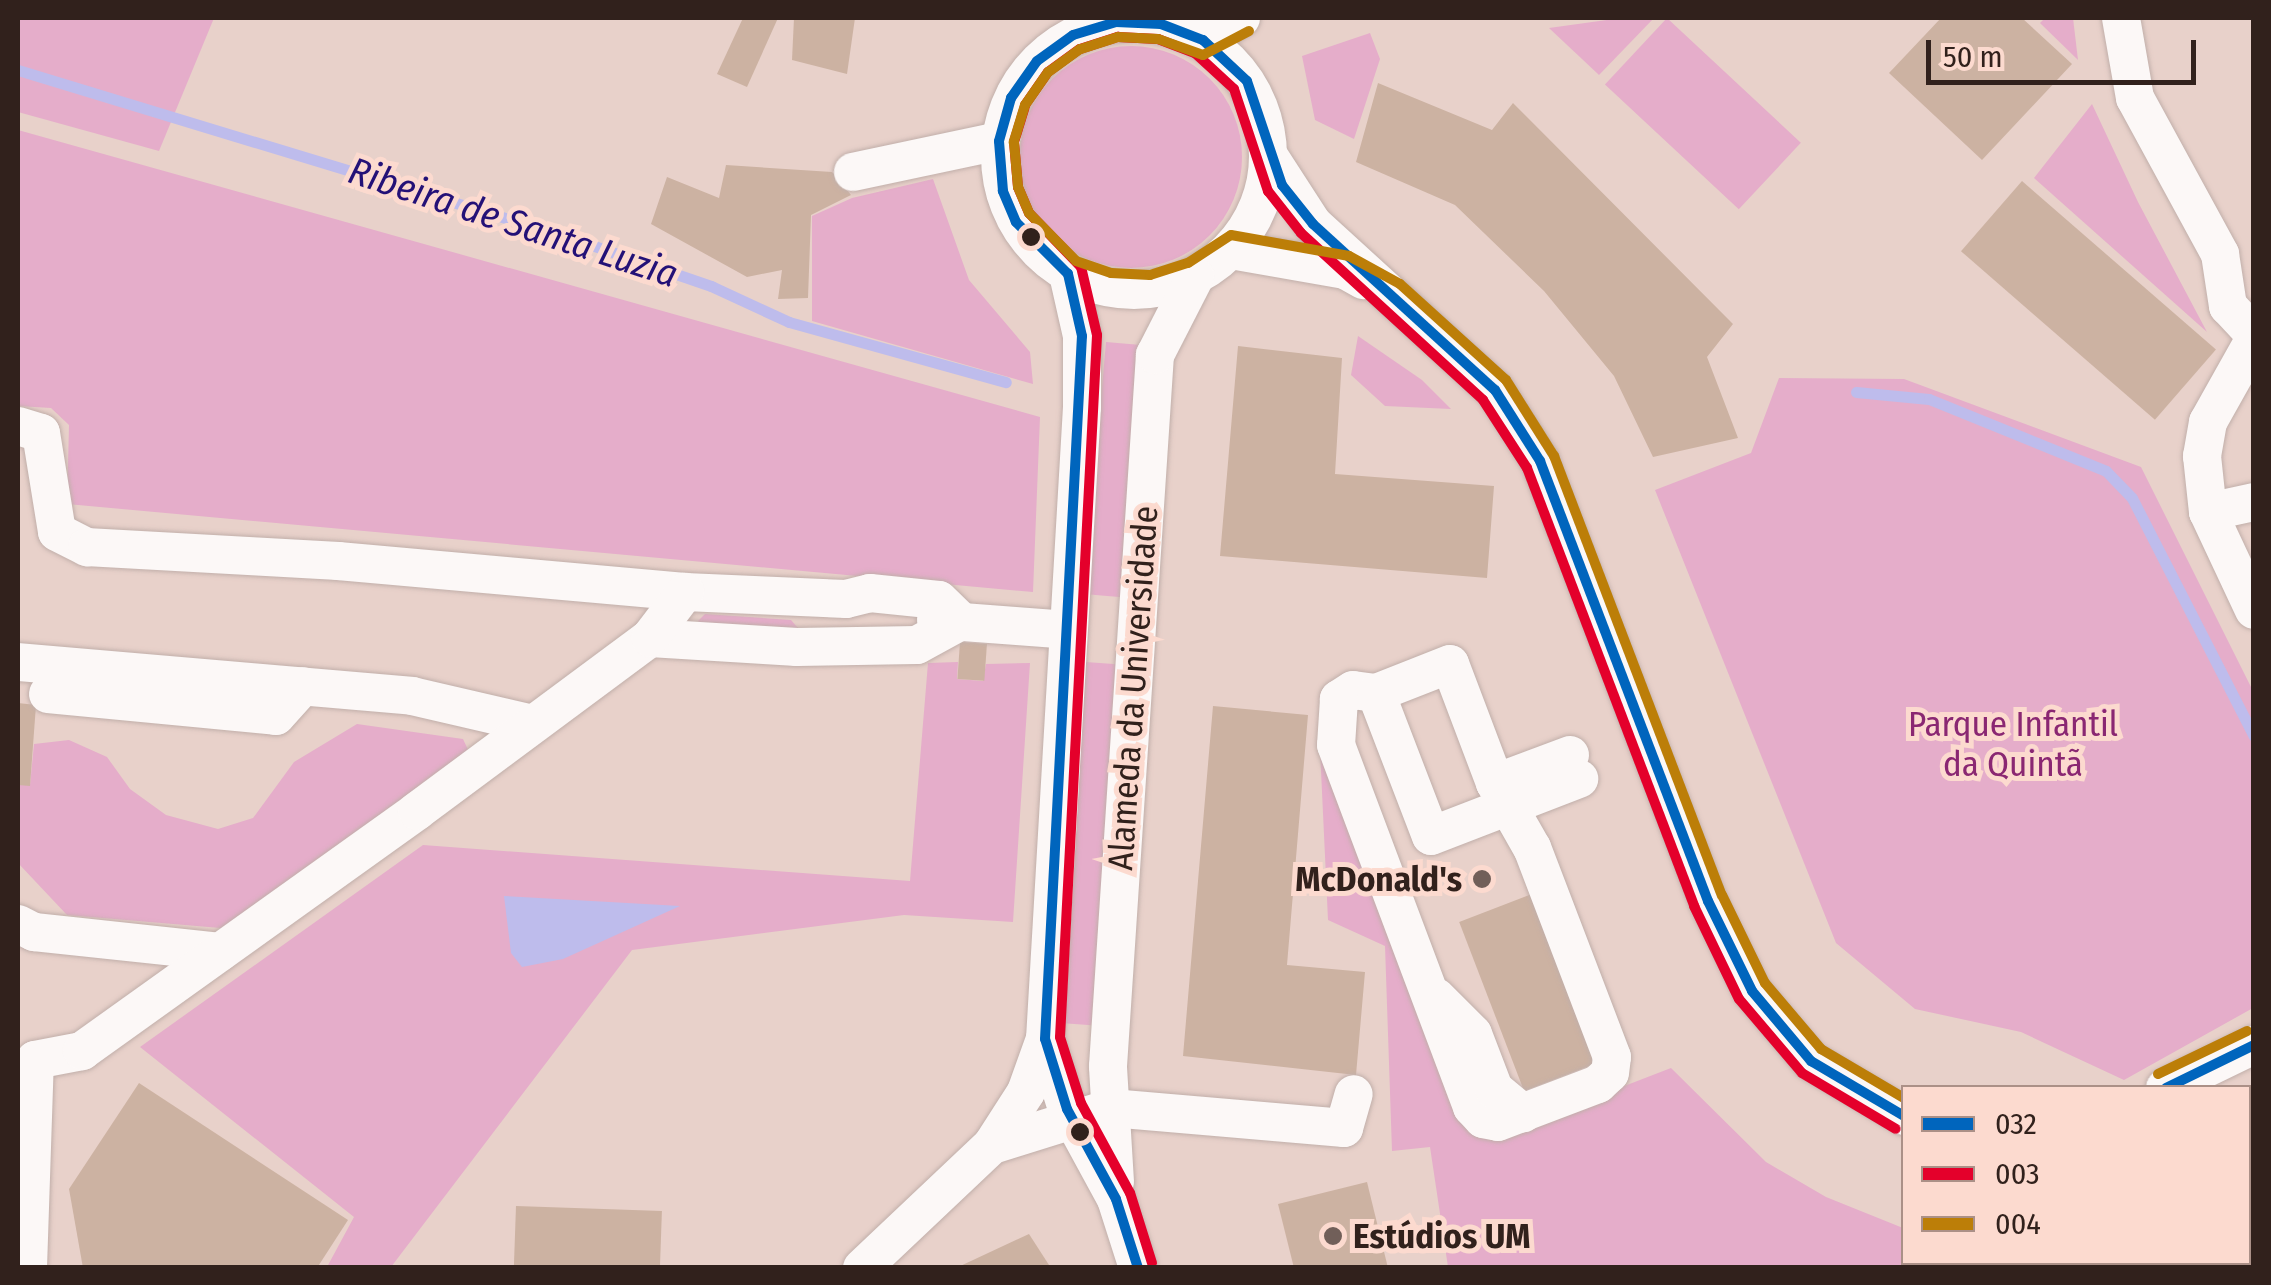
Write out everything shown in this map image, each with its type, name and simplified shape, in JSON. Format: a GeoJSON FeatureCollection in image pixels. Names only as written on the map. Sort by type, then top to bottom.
{"type":"FeatureCollection","features":[{"type":"Feature","properties":{"kind":"street"},"geometry":{"type":"LineString","coordinates":[[1203,40],[1241,18]]}},
{"type":"Feature","properties":{"kind":"street"},"geometry":{"type":"LineString","coordinates":[[2121,18],[2135,98],[2237,249],[2228,306],[2254,337],[2208,422],[2202,456],[2208,512],[2254,610]]}},
{"type":"Feature","properties":{"kind":"street"},"geometry":{"type":"LineString","coordinates":[[1116,22],[1161,24],[1203,40],[1247,82],[1264,118],[1269,156],[1259,208],[1231,250],[1194,277],[1152,290],[1108,288],[1068,274],[1016,222],[1003,191],[999,141],[1020,85],[1037,61],[1073,35],[1116,22]]}},
{"type":"Feature","properties":{"kind":"street"},"geometry":{"type":"LineString","coordinates":[[853,172],[999,141]]}},
{"type":"Feature","properties":{"kind":"street"},"geometry":{"type":"LineString","coordinates":[[1269,156],[1313,224],[1495,390],[1540,461],[1708,901],[1752,991],[1811,1062],[1901,1114]]}},
{"type":"Feature","properties":{"kind":"street"},"geometry":{"type":"LineString","coordinates":[[1231,250],[1345,270],[1391,296]]}},
{"type":"Feature","properties":{"kind":"street","name":"Alameda da Universidade"},"geometry":{"type":"LineString","coordinates":[[1059,1122],[1045,1039],[1082,406],[1082,336],[1068,274]]}},
{"type":"Feature","properties":{"kind":"street","name":"Alameda da Universidade"},"geometry":{"type":"LineString","coordinates":[[1116,1199],[1110,1042],[1155,355],[1194,277]]}},
{"type":"Feature","properties":{"kind":"street"},"geometry":{"type":"LineString","coordinates":[[2208,422],[2254,386]]}},
{"type":"Feature","properties":{"kind":"street"},"geometry":{"type":"LineString","coordinates":[[18,426],[41,433],[57,532],[87,547],[338,561],[684,592],[846,599],[897,617],[1068,630]]}},
{"type":"Feature","properties":{"kind":"street"},"geometry":{"type":"LineString","coordinates":[[2208,512],[2254,502]]}},
{"type":"Feature","properties":{"kind":"street"},"geometry":{"type":"LineString","coordinates":[[28,1268],[26,1060],[82,1051],[650,638],[684,592]]}},
{"type":"Feature","properties":{"kind":"street"},"geometry":{"type":"LineString","coordinates":[[784,595],[813,628],[797,647]]}},
{"type":"Feature","properties":{"kind":"street"},"geometry":{"type":"LineString","coordinates":[[650,638],[797,647],[917,645],[962,621]]}},
{"type":"Feature","properties":{"kind":"street"},"geometry":{"type":"LineString","coordinates":[[18,662],[412,696],[533,724]]}},
{"type":"Feature","properties":{"kind":"street"},"geometry":{"type":"LineString","coordinates":[[1450,664],[1500,795],[1532,848],[1612,1058],[1610,1073],[1598,1084],[1523,1113],[1494,1089],[1473,1034],[1427,988],[1336,745],[1339,699],[1354,690],[1376,693],[1450,664]]}},
{"type":"Feature","properties":{"kind":"street"},"geometry":{"type":"LineString","coordinates":[[48,694],[276,716],[302,686]]}},
{"type":"Feature","properties":{"kind":"street"},"geometry":{"type":"LineString","coordinates":[[1376,693],[1430,836],[1500,795],[1575,767]]}},
{"type":"Feature","properties":{"kind":"street"},"geometry":{"type":"LineString","coordinates":[[18,924],[34,932],[220,952]]}},
{"type":"Feature","properties":{"kind":"street"},"geometry":{"type":"LineString","coordinates":[[862,1268],[992,1144],[1026,1092],[1045,1039],[1074,1053],[1110,1042]]}},
{"type":"Feature","properties":{"kind":"street"},"geometry":{"type":"LineString","coordinates":[[2170,1085],[2254,1046]]}},
{"type":"Feature","properties":{"kind":"street"},"geometry":{"type":"LineString","coordinates":[[992,1144],[1111,1108],[1344,1128],[1354,1094]]}},
{"type":"Feature","properties":{"kind":"street"},"geometry":{"type":"LineString","coordinates":[[1059,1122],[1096,1158],[1116,1199],[1138,1268]]}},
{"type":"Feature","properties":{"kind":"green space"},"geometry":{"type":"Polygon","coordinates":[[[18,18],[214,18],[159,151],[18,112],[18,18]]]}},
{"type":"Feature","properties":{"kind":"green space"},"geometry":{"type":"Polygon","coordinates":[[[1621,18],[1654,18],[1599,75],[1549,28],[1621,18]]]}},
{"type":"Feature","properties":{"kind":"green space"},"geometry":{"type":"Polygon","coordinates":[[[1667,18],[1801,143],[1739,209],[1605,85],[1667,18]]]}},
{"type":"Feature","properties":{"kind":"green space"},"geometry":{"type":"Polygon","coordinates":[[[2045,18],[2073,18],[2078,60],[2040,23],[2045,18]]]}},
{"type":"Feature","properties":{"kind":"green space"},"geometry":{"type":"Polygon","coordinates":[[[1370,33],[1380,59],[1354,139],[1315,120],[1302,56],[1370,33]]]}},
{"type":"Feature","properties":{"kind":"green space"},"geometry":{"type":"Polygon","coordinates":[[[1131,46],[1174,54],[1210,78],[1234,114],[1242,157],[1234,200],[1210,236],[1174,260],[1131,268],[1088,260],[1052,236],[1028,200],[1020,157],[1028,114],[1052,78],[1088,54],[1131,46]]]}},
{"type":"Feature","properties":{"kind":"green space"},"geometry":{"type":"Polygon","coordinates":[[[2092,104],[2138,202],[2207,332],[2034,178],[2092,104]]]}},
{"type":"Feature","properties":{"kind":"green space"},"geometry":{"type":"Polygon","coordinates":[[[18,130],[1040,417],[1033,592],[67,504],[69,425],[51,408],[18,406],[18,130]]]}},
{"type":"Feature","properties":{"kind":"green space"},"geometry":{"type":"Polygon","coordinates":[[[933,179],[969,280],[1030,352],[1033,384],[812,321],[812,216],[852,198],[933,179]]]}},
{"type":"Feature","properties":{"kind":"green space"},"geometry":{"type":"Polygon","coordinates":[[[1358,336],[1422,380],[1451,409],[1385,406],[1351,375],[1358,336]]]}},
{"type":"Feature","properties":{"kind":"green space"},"geometry":{"type":"Polygon","coordinates":[[[1106,342],[1144,345],[1122,597],[1084,594],[1106,342]]]}},
{"type":"Feature","properties":{"kind":"green space","name":"Parque Infantil da Quintã"},"geometry":{"type":"Polygon","coordinates":[[[1779,378],[1904,379],[2141,467],[2253,691],[2253,1008],[2124,1080],[2021,1032],[1915,1009],[1836,943],[1655,490],[1751,453],[1779,378]]]}},
{"type":"Feature","properties":{"kind":"green space"},"geometry":{"type":"Polygon","coordinates":[[[705,614],[791,620],[798,628],[704,626],[698,621],[705,614]]]}},
{"type":"Feature","properties":{"kind":"green space"},"geometry":{"type":"Polygon","coordinates":[[[958,662],[957,679],[983,681],[986,664],[1030,663],[1013,922],[904,915],[632,950],[391,1267],[327,1267],[354,1217],[140,1047],[423,845],[910,881],[928,663],[958,662]]]}},
{"type":"Feature","properties":{"kind":"green space"},"geometry":{"type":"Polygon","coordinates":[[[1086,662],[1117,664],[1092,1025],[1061,1023],[1086,662]]]}},
{"type":"Feature","properties":{"kind":"green space"},"geometry":{"type":"Polygon","coordinates":[[[357,724],[463,739],[471,756],[232,929],[67,915],[18,863],[18,785],[30,785],[34,744],[69,740],[107,757],[130,789],[166,815],[218,829],[253,818],[294,762],[357,724]]]}},
{"type":"Feature","properties":{"kind":"green space"},"geometry":{"type":"Polygon","coordinates":[[[1319,728],[1495,1136],[1671,1068],[1766,1162],[1826,1197],[1901,1227],[1901,1265],[2251,1265],[2251,1252],[2253,1267],[1448,1267],[1430,1147],[1392,1151],[1385,946],[1328,920],[1319,728]]]}},
{"type":"Feature","properties":{"kind":"water"},"geometry":{"type":"Polygon","coordinates":[[[504,896],[680,906],[563,959],[522,967],[511,953],[504,896]]]}},
{"type":"Feature","properties":{"kind":"building"},"geometry":{"type":"Polygon","coordinates":[[[743,18],[778,18],[747,87],[717,74],[743,18]]]}},
{"type":"Feature","properties":{"kind":"building"},"geometry":{"type":"Polygon","coordinates":[[[794,18],[855,18],[847,74],[792,60],[794,18]]]}},
{"type":"Feature","properties":{"kind":"building"},"geometry":{"type":"Polygon","coordinates":[[[1941,18],[2022,18],[2072,64],[1982,160],[1889,73],[1941,18]]]}},
{"type":"Feature","properties":{"kind":"building"},"geometry":{"type":"Polygon","coordinates":[[[1378,83],[1492,130],[1513,103],[1733,324],[1707,357],[1738,438],[1653,457],[1614,376],[1544,291],[1455,205],[1356,162],[1378,83]]]}},
{"type":"Feature","properties":{"kind":"building"},"geometry":{"type":"Polygon","coordinates":[[[726,165],[832,172],[851,195],[811,215],[808,298],[778,299],[782,270],[747,277],[651,224],[667,177],[719,198],[726,165]]]}},
{"type":"Feature","properties":{"kind":"building"},"geometry":{"type":"Polygon","coordinates":[[[2022,181],[2216,350],[2155,420],[1961,251],[2022,181]]]}},
{"type":"Feature","properties":{"kind":"building"},"geometry":{"type":"Polygon","coordinates":[[[1238,346],[1342,358],[1335,474],[1494,486],[1487,578],[1220,556],[1238,346]]]}},
{"type":"Feature","properties":{"kind":"building"},"geometry":{"type":"Polygon","coordinates":[[[960,642],[987,644],[984,681],[957,679],[960,642]]]}},
{"type":"Feature","properties":{"kind":"building"},"geometry":{"type":"Polygon","coordinates":[[[18,703],[36,705],[30,786],[18,785],[18,703]]]}},
{"type":"Feature","properties":{"kind":"building"},"geometry":{"type":"Polygon","coordinates":[[[1213,706],[1308,715],[1287,965],[1365,972],[1356,1075],[1183,1056],[1213,706]]]}},
{"type":"Feature","properties":{"kind":"building"},"geometry":{"type":"Polygon","coordinates":[[[1532,894],[1597,1063],[1524,1091],[1459,922],[1532,894]]]}},
{"type":"Feature","properties":{"kind":"building"},"geometry":{"type":"Polygon","coordinates":[[[139,1083],[348,1220],[317,1268],[83,1268],[69,1189],[139,1083]]]}},
{"type":"Feature","properties":{"kind":"building","name":"Estúdios UM"},"geometry":{"type":"Polygon","coordinates":[[[1367,1182],[1388,1268],[1294,1268],[1278,1204],[1367,1182]]]}},
{"type":"Feature","properties":{"kind":"building"},"geometry":{"type":"Polygon","coordinates":[[[516,1206],[662,1211],[660,1268],[514,1268],[516,1206]]]}},
{"type":"Feature","properties":{"kind":"building"},"geometry":{"type":"Polygon","coordinates":[[[1029,1234],[1049,1265],[956,1268],[1029,1234]]]}},
{"type":"Feature","properties":{"kind":"waterway","name":"Ribeira de Santa Luzia"},"geometry":{"type":"LineString","coordinates":[[18,70],[571,238],[711,286],[789,322],[1006,382]]}},
{"type":"Feature","properties":{"kind":"waterway","name":"Ribeira de Santa Luzia"},"geometry":{"type":"LineString","coordinates":[[1856,392],[1929,399],[2106,471],[2132,498],[2254,736]]}},
{"type":"Feature","properties":{"kind":"transit line","name":"032"},"geometry":{"type":"LineString","coordinates":[[1138,1268],[1116,1199],[1067,1109],[1045,1039],[1082,336],[1068,274],[1016,222],[1003,191],[999,141],[1011,98],[1037,61],[1073,35],[1116,22],[1161,24],[1203,40],[1247,81],[1282,185],[1313,224],[1495,390],[1540,461],[1708,901],[1752,991],[1811,1061],[1901,1114]]}},
{"type":"Feature","properties":{"kind":"transit line","name":"004"},"geometry":{"type":"LineString","coordinates":[[1249,31],[1203,55],[1158,39],[1118,37],[1080,49],[1048,72],[1025,105],[1014,142],[1018,187],[1029,213],[1076,261],[1111,273],[1150,275],[1188,263],[1231,235],[1349,256],[1400,284],[1506,380],[1554,456],[1722,895],[1765,983],[1821,1049],[1901,1096]]}},
{"type":"Feature","properties":{"kind":"transit line","name":"003"},"geometry":{"type":"LineString","coordinates":[[1152,1263],[1130,1193],[1081,1103],[1060,1037],[1097,335],[1081,267],[1029,213],[1018,187],[1014,142],[1025,105],[1048,72],[1080,49],[1118,37],[1158,39],[1195,53],[1234,89],[1268,191],[1301,233],[1483,400],[1527,468],[1694,906],[1739,999],[1802,1073],[1896,1129]]}},
{"type":"Feature","properties":{"kind":"transit line","name":"004"},"geometry":{"type":"LineString","coordinates":[[2158,1074],[2247,1031]]}},
{"type":"Feature","properties":{"kind":"transit line","name":"032"},"geometry":{"type":"LineString","coordinates":[[2172,1085],[2254,1045]]}},
{"type":"Feature","properties":{"kind":"place","name":"McDonald's"},"geometry":{"type":"Point","coordinates":[1482,879]}},
{"type":"Feature","properties":{"kind":"place","name":"Estúdios UM"},"geometry":{"type":"Point","coordinates":[1333,1236]}}]}
